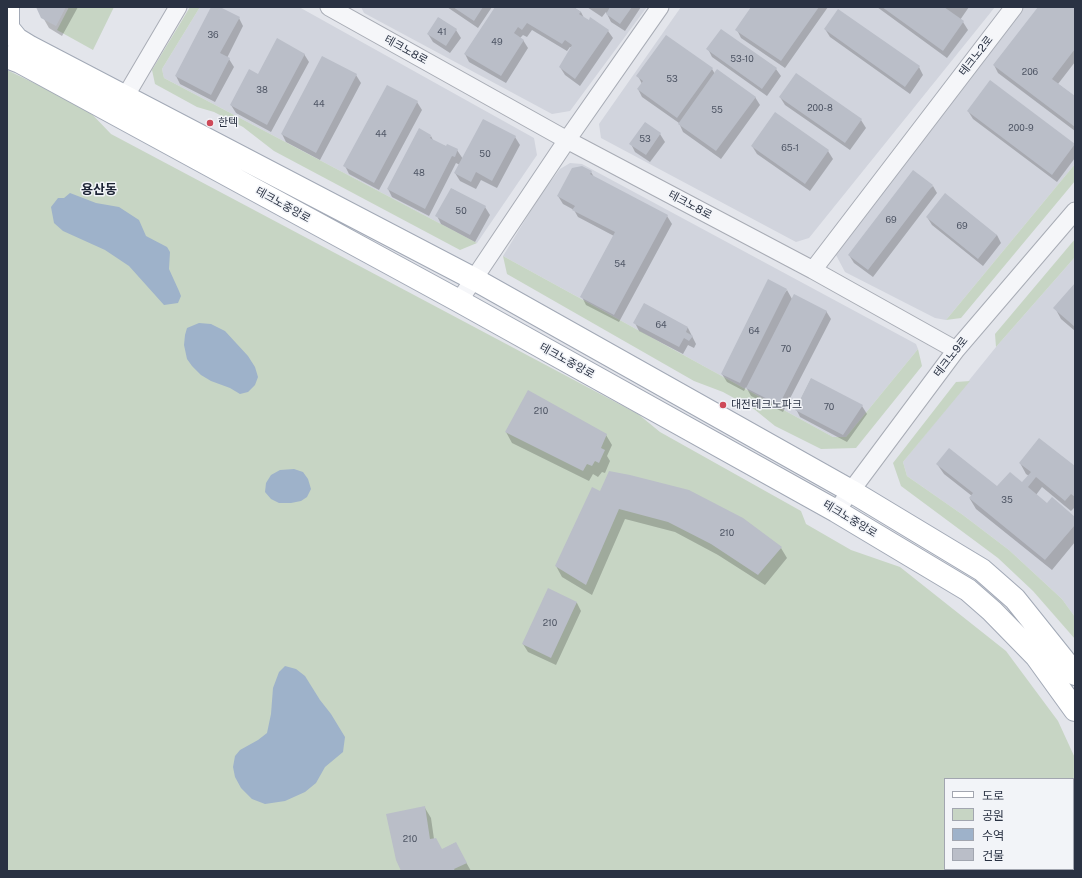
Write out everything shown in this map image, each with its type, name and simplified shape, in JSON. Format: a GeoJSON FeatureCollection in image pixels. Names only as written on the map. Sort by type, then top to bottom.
{"type":"FeatureCollection","features":[{"type":"Feature","properties":{"kind":"main road"},"geometry":{"type":"LineString","coordinates":[[8,7],[8,28],[17,39],[19,56]]}},
{"type":"Feature","properties":{"kind":"main road","name":"테크노중앙로"},"geometry":{"type":"LineString","coordinates":[[19,56],[125,97],[474,279],[851,491],[982,570],[1015,599],[1075,674]]}},
{"type":"Feature","properties":{"kind":"main road","name":"테크노중앙로"},"geometry":{"type":"LineString","coordinates":[[19,56],[836,510],[968,590],[992,611],[1036,656],[1075,710]]}},
{"type":"Feature","properties":{"kind":"street"},"geometry":{"type":"LineString","coordinates":[[125,97],[178,7]]}},
{"type":"Feature","properties":{"kind":"street","name":"테크노8로"},"geometry":{"type":"LineString","coordinates":[[329,7],[567,140],[813,270],[956,350]]}},
{"type":"Feature","properties":{"kind":"street"},"geometry":{"type":"LineString","coordinates":[[459,301],[567,140],[660,7]]}},
{"type":"Feature","properties":{"kind":"street","name":"테크노2로"},"geometry":{"type":"LineString","coordinates":[[813,270],[1014,7]]}},
{"type":"Feature","properties":{"kind":"street","name":"테크노9로"},"geometry":{"type":"LineString","coordinates":[[836,510],[956,350],[1075,211]]}},
{"type":"Feature","properties":{"kind":"shaded area"},"geometry":{"type":"Polygon","coordinates":[[[200,7],[299,7],[534,138],[537,155],[477,243],[164,78],[162,69],[200,7]]]}},
{"type":"Feature","properties":{"kind":"shaded area"},"geometry":{"type":"Polygon","coordinates":[[[361,7],[647,7],[570,111],[552,114],[364,13],[361,7]]]}},
{"type":"Feature","properties":{"kind":"shaded area"},"geometry":{"type":"Polygon","coordinates":[[[681,7],[995,7],[809,238],[796,242],[601,138],[599,124],[681,7]]]}},
{"type":"Feature","properties":{"kind":"shaded area"},"geometry":{"type":"Polygon","coordinates":[[[1024,7],[1075,7],[1075,164],[946,320],[935,318],[845,272],[836,255],[1024,7]]]}},
{"type":"Feature","properties":{"kind":"shaded area"},"geometry":{"type":"Polygon","coordinates":[[[570,163],[582,164],[916,344],[918,349],[846,437],[833,437],[503,256],[541,194],[560,169],[570,163]]]}},
{"type":"Feature","properties":{"kind":"shaded area"},"geometry":{"type":"Polygon","coordinates":[[[1075,257],[1075,617],[1062,599],[1009,550],[963,515],[907,476],[903,462],[996,347],[1075,257]]]}},
{"type":"Feature","properties":{"kind":"green space"},"geometry":{"type":"Polygon","coordinates":[[[69,7],[114,7],[93,50],[57,30],[69,7]]]}},
{"type":"Feature","properties":{"kind":"green space"},"geometry":{"type":"Polygon","coordinates":[[[190,7],[200,7],[162,69],[164,78],[477,243],[460,250],[274,151],[243,127],[214,112],[197,107],[155,84],[152,70],[190,7]]]}},
{"type":"Feature","properties":{"kind":"green space"},"geometry":{"type":"Polygon","coordinates":[[[7,70],[86,108],[111,134],[638,414],[660,432],[801,511],[806,524],[851,550],[900,567],[1006,651],[1058,721],[1075,758],[1075,871],[7,871],[7,70]]]}},
{"type":"Feature","properties":{"kind":"green space"},"geometry":{"type":"Polygon","coordinates":[[[1075,164],[1075,181],[961,318],[946,320],[1075,164]]]}},
{"type":"Feature","properties":{"kind":"green space"},"geometry":{"type":"Polygon","coordinates":[[[1075,239],[1075,257],[996,347],[995,334],[1075,239]]]}},
{"type":"Feature","properties":{"kind":"green space"},"geometry":{"type":"Polygon","coordinates":[[[503,256],[833,437],[846,437],[918,349],[922,366],[856,448],[821,449],[775,426],[754,409],[723,392],[694,381],[507,274],[503,256]]]}},
{"type":"Feature","properties":{"kind":"green space"},"geometry":{"type":"Polygon","coordinates":[[[970,381],[903,462],[907,476],[963,515],[1009,550],[1062,599],[1075,617],[1075,639],[1033,591],[998,558],[901,486],[893,463],[956,382],[970,381]]]}},
{"type":"Feature","properties":{"kind":"water"},"geometry":{"type":"Polygon","coordinates":[[[70,193],[96,203],[119,207],[139,220],[146,236],[167,247],[170,252],[169,269],[181,296],[178,303],[164,305],[129,266],[105,250],[63,231],[54,223],[51,207],[58,198],[64,198],[70,193]]]}},
{"type":"Feature","properties":{"kind":"water"},"geometry":{"type":"Polygon","coordinates":[[[199,323],[211,324],[225,331],[248,356],[255,367],[258,377],[255,385],[248,392],[240,394],[230,388],[211,381],[201,375],[187,359],[184,345],[187,328],[199,323]]]}},
{"type":"Feature","properties":{"kind":"water"},"geometry":{"type":"Polygon","coordinates":[[[294,469],[303,472],[308,479],[311,489],[307,497],[301,501],[291,503],[279,503],[271,499],[265,492],[266,483],[271,475],[280,470],[294,469]]]}},
{"type":"Feature","properties":{"kind":"water"},"geometry":{"type":"Polygon","coordinates":[[[285,666],[296,669],[305,676],[331,714],[345,737],[343,752],[325,767],[316,783],[305,792],[285,801],[265,804],[252,799],[241,788],[235,777],[233,767],[235,756],[240,750],[267,733],[271,714],[273,688],[279,672],[285,666]]]}},
{"type":"Feature","properties":{"kind":"building"},"geometry":{"type":"Polygon","coordinates":[[[36,7],[66,7],[56,26],[41,18],[36,7]]]}},
{"type":"Feature","properties":{"kind":"building"},"geometry":{"type":"Polygon","coordinates":[[[211,7],[220,7],[240,17],[220,53],[230,58],[211,95],[175,76],[211,7]]]}},
{"type":"Feature","properties":{"kind":"building"},"geometry":{"type":"Polygon","coordinates":[[[453,7],[483,7],[474,21],[453,7]]]}},
{"type":"Feature","properties":{"kind":"building"},"geometry":{"type":"Polygon","coordinates":[[[495,7],[574,7],[581,12],[579,14],[589,20],[590,17],[609,30],[575,79],[559,67],[572,45],[565,40],[562,44],[527,23],[522,30],[518,27],[514,33],[524,40],[501,76],[464,54],[495,7]]]}},
{"type":"Feature","properties":{"kind":"building"},"geometry":{"type":"Polygon","coordinates":[[[610,7],[632,7],[620,24],[606,14],[610,7]]]}},
{"type":"Feature","properties":{"kind":"building"},"geometry":{"type":"Polygon","coordinates":[[[751,7],[819,7],[781,61],[735,30],[751,7]]]}},
{"type":"Feature","properties":{"kind":"building"},"geometry":{"type":"Polygon","coordinates":[[[882,7],[944,7],[964,21],[943,51],[882,7]]]}},
{"type":"Feature","properties":{"kind":"building"},"geometry":{"type":"Polygon","coordinates":[[[1038,7],[1075,7],[1075,49],[1052,79],[1075,96],[1075,127],[993,65],[1038,7]]]}},
{"type":"Feature","properties":{"kind":"building"},"geometry":{"type":"Polygon","coordinates":[[[838,9],[920,66],[905,87],[824,29],[838,9]]]}},
{"type":"Feature","properties":{"kind":"building"},"geometry":{"type":"Polygon","coordinates":[[[438,17],[457,29],[446,46],[427,34],[438,17]]]}},
{"type":"Feature","properties":{"kind":"building"},"geometry":{"type":"Polygon","coordinates":[[[721,29],[777,68],[762,89],[706,49],[721,29]]]}},
{"type":"Feature","properties":{"kind":"building"},"geometry":{"type":"Polygon","coordinates":[[[666,35],[713,68],[677,118],[637,89],[643,81],[636,76],[666,35]]]}},
{"type":"Feature","properties":{"kind":"building"},"geometry":{"type":"Polygon","coordinates":[[[277,38],[305,54],[267,125],[230,105],[249,69],[258,74],[277,38]]]}},
{"type":"Feature","properties":{"kind":"building"},"geometry":{"type":"Polygon","coordinates":[[[322,56],[357,74],[316,153],[281,134],[322,56]]]}},
{"type":"Feature","properties":{"kind":"building"},"geometry":{"type":"Polygon","coordinates":[[[717,69],[756,97],[716,151],[678,124],[717,69]]]}},
{"type":"Feature","properties":{"kind":"building"},"geometry":{"type":"Polygon","coordinates":[[[796,73],[862,119],[845,143],[779,97],[796,73]]]}},
{"type":"Feature","properties":{"kind":"building"},"geometry":{"type":"Polygon","coordinates":[[[990,80],[1075,144],[1052,175],[967,111],[990,80]]]}},
{"type":"Feature","properties":{"kind":"building"},"geometry":{"type":"Polygon","coordinates":[[[387,85],[418,101],[374,183],[343,166],[387,85]]]}},
{"type":"Feature","properties":{"kind":"building"},"geometry":{"type":"Polygon","coordinates":[[[775,112],[829,150],[805,184],[751,146],[775,112]]]}},
{"type":"Feature","properties":{"kind":"building"},"geometry":{"type":"Polygon","coordinates":[[[483,119],[516,136],[492,181],[476,172],[471,182],[454,173],[483,119]]]}},
{"type":"Feature","properties":{"kind":"building"},"geometry":{"type":"Polygon","coordinates":[[[645,122],[661,133],[646,155],[629,144],[645,122]]]}},
{"type":"Feature","properties":{"kind":"building"},"geometry":{"type":"Polygon","coordinates":[[[419,128],[431,135],[430,138],[446,146],[447,144],[458,149],[455,157],[452,156],[425,209],[387,189],[419,128]]]}},
{"type":"Feature","properties":{"kind":"building"},"geometry":{"type":"Polygon","coordinates":[[[582,166],[592,171],[590,174],[668,215],[614,315],[580,297],[615,232],[572,210],[575,206],[557,196],[572,168],[582,166]]]}},
{"type":"Feature","properties":{"kind":"building"},"geometry":{"type":"Polygon","coordinates":[[[913,170],[933,185],[868,270],[848,255],[913,170]]]}},
{"type":"Feature","properties":{"kind":"building"},"geometry":{"type":"Polygon","coordinates":[[[451,188],[486,206],[470,235],[435,216],[451,188]]]}},
{"type":"Feature","properties":{"kind":"building"},"geometry":{"type":"Polygon","coordinates":[[[945,193],[997,235],[978,259],[926,217],[945,193]]]}},
{"type":"Feature","properties":{"kind":"building"},"geometry":{"type":"Polygon","coordinates":[[[768,279],[787,289],[740,383],[721,374],[768,279]]]}},
{"type":"Feature","properties":{"kind":"building"},"geometry":{"type":"Polygon","coordinates":[[[1075,283],[1075,327],[1053,308],[1075,283]]]}},
{"type":"Feature","properties":{"kind":"building"},"geometry":{"type":"Polygon","coordinates":[[[794,294],[827,311],[779,405],[746,388],[794,294]]]}},
{"type":"Feature","properties":{"kind":"building"},"geometry":{"type":"Polygon","coordinates":[[[644,303],[688,327],[686,332],[693,336],[689,341],[684,338],[679,347],[633,323],[644,303]]]}},
{"type":"Feature","properties":{"kind":"building"},"geometry":{"type":"Polygon","coordinates":[[[811,378],[863,405],[843,435],[795,410],[811,378]]]}},
{"type":"Feature","properties":{"kind":"building"},"geometry":{"type":"Polygon","coordinates":[[[528,390],[607,434],[601,448],[605,450],[599,463],[595,461],[592,466],[587,464],[583,471],[505,432],[528,390]]]}},
{"type":"Feature","properties":{"kind":"building"},"geometry":{"type":"Polygon","coordinates":[[[1039,438],[1075,466],[1075,497],[1071,494],[1065,501],[1036,477],[1028,487],[1047,503],[1052,497],[1075,517],[1075,525],[1045,560],[969,498],[973,493],[936,464],[949,448],[997,486],[1010,472],[1022,482],[1031,472],[1019,463],[1039,438]]]}},
{"type":"Feature","properties":{"kind":"building"},"geometry":{"type":"Polygon","coordinates":[[[609,471],[689,490],[743,518],[782,547],[758,575],[711,544],[668,522],[619,509],[586,585],[555,566],[592,487],[600,491],[609,471]]]}},
{"type":"Feature","properties":{"kind":"building"},"geometry":{"type":"Polygon","coordinates":[[[548,588],[577,602],[551,658],[522,644],[548,588]]]}},
{"type":"Feature","properties":{"kind":"building"},"geometry":{"type":"Polygon","coordinates":[[[425,806],[430,839],[436,838],[442,849],[456,842],[467,863],[454,869],[455,871],[401,871],[396,860],[386,814],[425,806]]]}},
{"type":"Feature","properties":{"kind":"place","name":"한텍"},"geometry":{"type":"Point","coordinates":[210,123]}},
{"type":"Feature","properties":{"kind":"place","name":"대전테크노파크"},"geometry":{"type":"Point","coordinates":[723,405]}},
{"type":"Feature","properties":{"kind":"district","name":"용산동"},"geometry":{"type":"Point","coordinates":[99,190]}}]}
